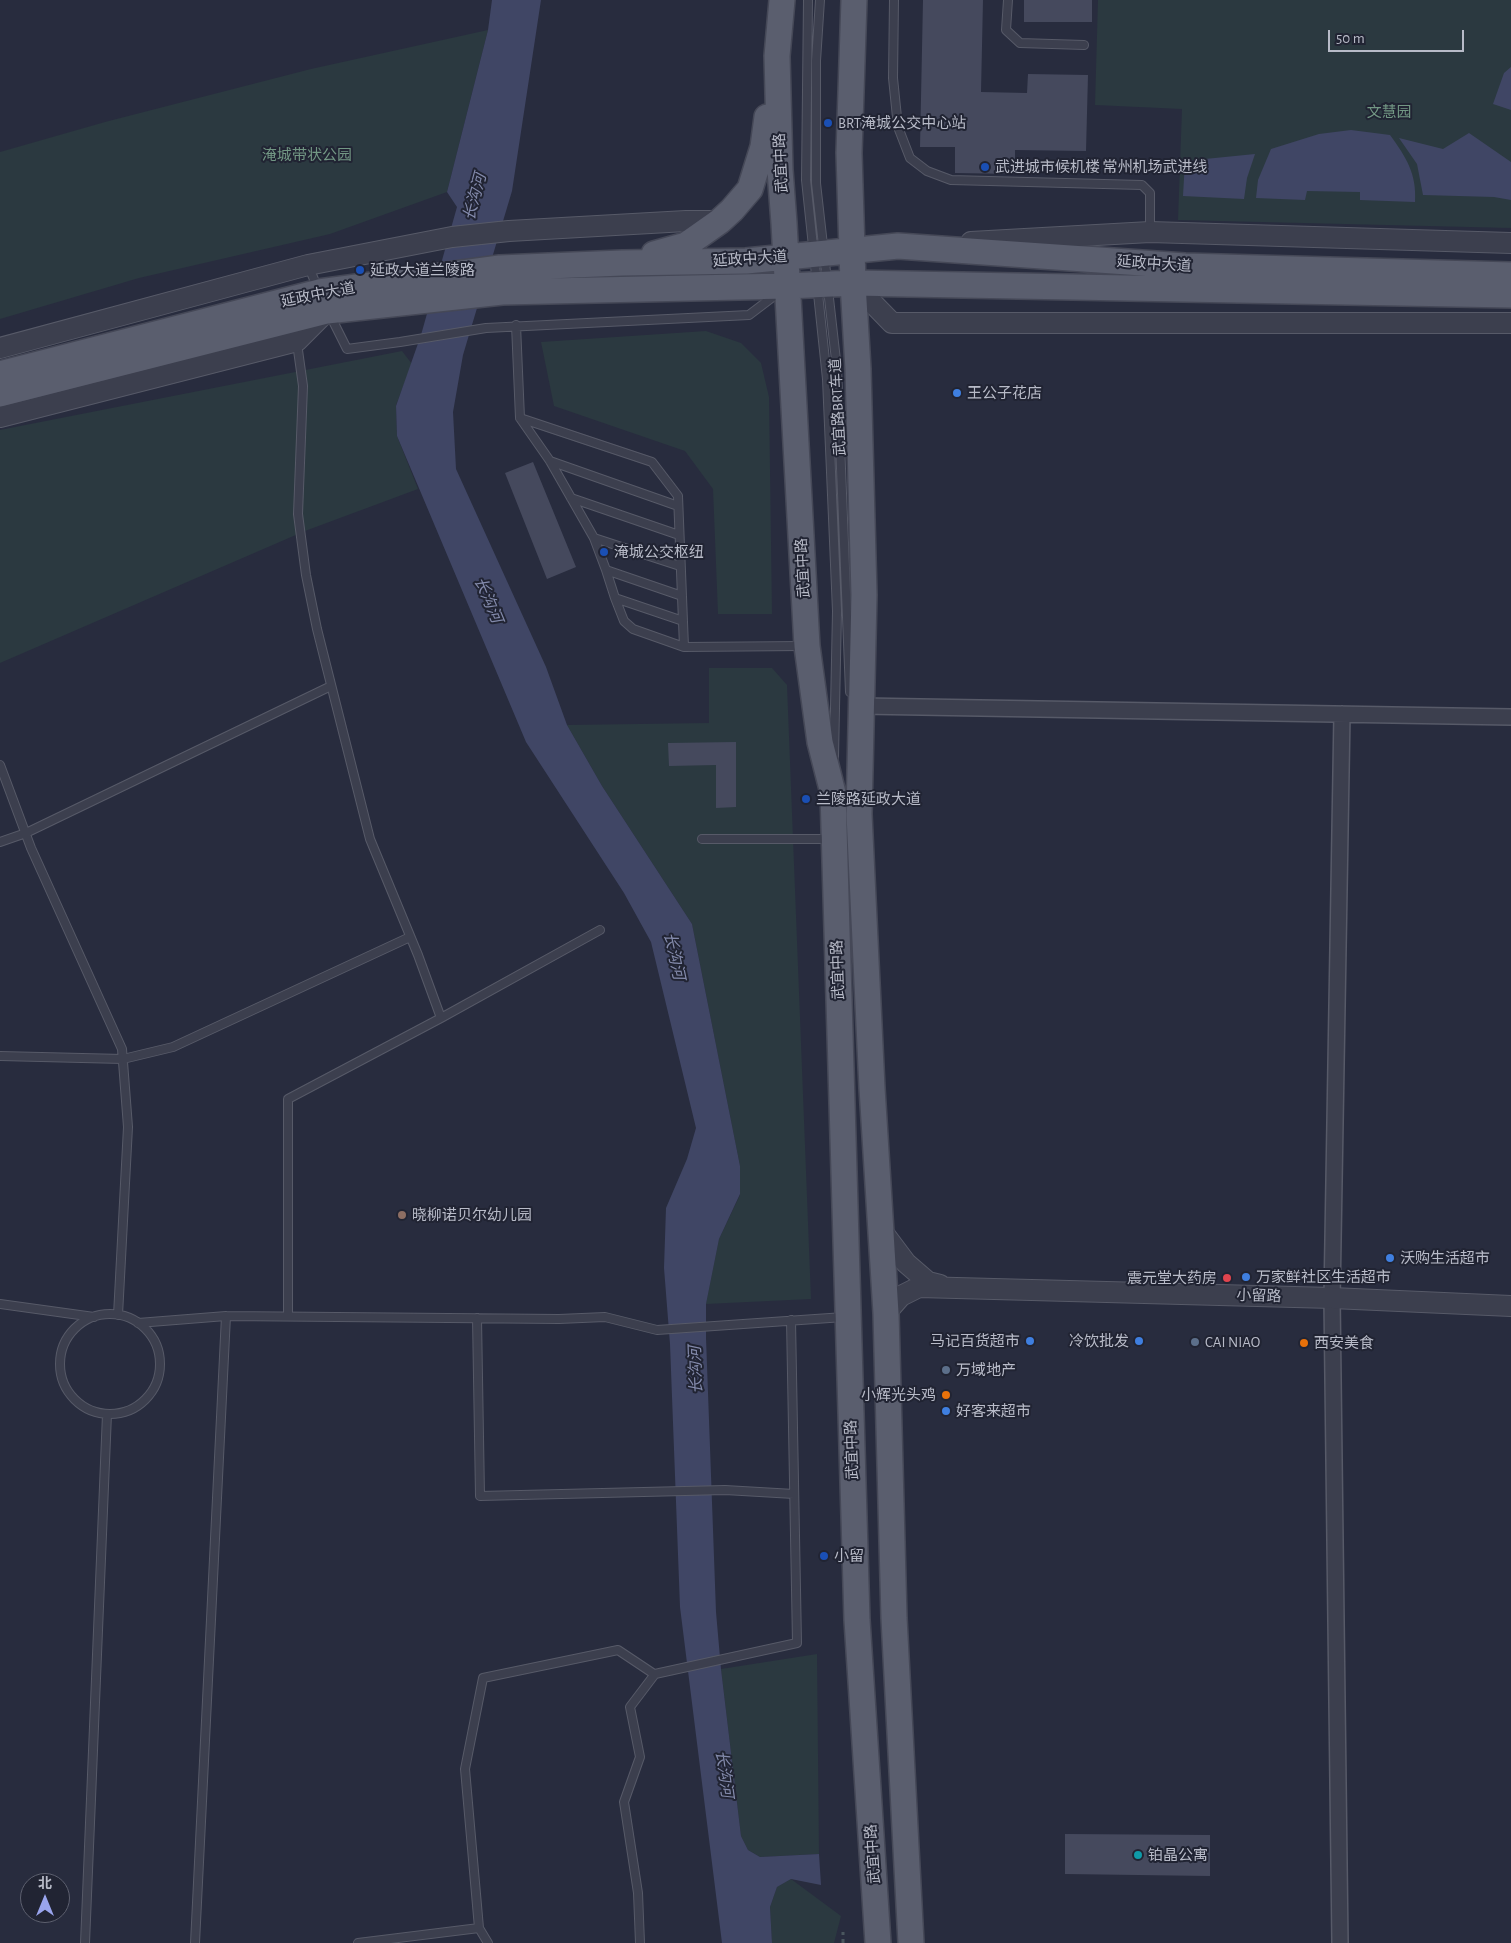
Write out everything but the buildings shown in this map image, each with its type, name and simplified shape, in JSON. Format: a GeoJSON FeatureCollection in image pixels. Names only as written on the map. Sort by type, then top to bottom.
{"type":"FeatureCollection","features":[{"type":"Feature","properties":{"kind":"main road","name":"武宜中路"},"geometry":{"type":"LineString","coordinates":[[782,0],[777,56],[780,170],[807,646],[820,742],[833,794],[857,1620],[878,1943]]}},
{"type":"Feature","properties":{"kind":"main road","name":"武宜中路"},"geometry":{"type":"LineString","coordinates":[[854,0],[849,153],[864,576],[856,701],[859,814],[872,1088],[886,1313],[894,1618],[911,1943]]}},
{"type":"Feature","properties":{"kind":"main road"},"geometry":{"type":"LineString","coordinates":[[622,262],[686,245],[720,221],[750,188],[763,147],[777,56]]}},
{"type":"Feature","properties":{"kind":"main road","name":"延政中大道"},"geometry":{"type":"LineString","coordinates":[[0,374],[323,301],[501,280],[622,262],[746,261],[898,246],[1184,266],[1511,275]]}},
{"type":"Feature","properties":{"kind":"main road","name":"延政中大道"},"geometry":{"type":"LineString","coordinates":[[501,280],[788,286],[853,282],[1511,295]]}},
{"type":"Feature","properties":{"kind":"main road","name":"延政中大道"},"geometry":{"type":"LineString","coordinates":[[0,394],[323,301]]}},
{"type":"Feature","properties":{"kind":"street"},"geometry":{"type":"LineString","coordinates":[[0,348],[308,265],[452,237],[509,231],[686,221],[720,221]]}},
{"type":"Feature","properties":{"kind":"street"},"geometry":{"type":"LineString","coordinates":[[898,246],[1150,232],[1511,243]]}},
{"type":"Feature","properties":{"kind":"street"},"geometry":{"type":"LineString","coordinates":[[853,282],[892,323],[1511,323]]}},
{"type":"Feature","properties":{"kind":"street"},"geometry":{"type":"LineString","coordinates":[[0,417],[297,341],[323,301]]}},
{"type":"Feature","properties":{"kind":"street"},"geometry":{"type":"LineString","coordinates":[[856,701],[1511,717]]}},
{"type":"Feature","properties":{"kind":"street"},"geometry":{"type":"LineString","coordinates":[[1340,1943],[1332,1298],[1342,714]]}},
{"type":"Feature","properties":{"kind":"street","name":"小留路"},"geometry":{"type":"LineString","coordinates":[[882,1231],[906,1263],[928,1282],[947,1287]]}},
{"type":"Feature","properties":{"kind":"street","name":"小留路"},"geometry":{"type":"LineString","coordinates":[[886,1313],[901,1296],[919,1287],[1332,1298],[1511,1306]]}},
{"type":"Feature","properties":{"kind":"lane","name":"武宜路BRT车道"},"geometry":{"type":"LineString","coordinates":[[808,0],[806,180],[819,254]]}},
{"type":"Feature","properties":{"kind":"lane","name":"武宜路BRT车道"},"geometry":{"type":"LineString","coordinates":[[820,0],[816,61],[816,183],[837,611],[833,794]]}},
{"type":"Feature","properties":{"kind":"lane"},"geometry":{"type":"LineString","coordinates":[[894,0],[893,78],[898,127],[910,158],[927,171],[951,180],[1142,185],[1150,193],[1150,232]]}},
{"type":"Feature","properties":{"kind":"lane"},"geometry":{"type":"LineString","coordinates":[[1008,0],[1006,30],[1020,43],[1084,45]]}},
{"type":"Feature","properties":{"kind":"lane"},"geometry":{"type":"LineString","coordinates":[[308,265],[323,301],[347,349],[516,325],[750,314],[788,286]]}},
{"type":"Feature","properties":{"kind":"lane","name":"武宜路BRT车道"},"geometry":{"type":"LineString","coordinates":[[822,284],[837,369],[856,701]]}},
{"type":"Feature","properties":{"kind":"lane"},"geometry":{"type":"LineString","coordinates":[[516,325],[520,418],[550,461],[594,538],[624,621],[633,629],[684,647],[807,646]]}},
{"type":"Feature","properties":{"kind":"lane"},"geometry":{"type":"LineString","coordinates":[[297,341],[303,386],[298,514],[306,575],[331,686],[370,839],[441,1018]]}},
{"type":"Feature","properties":{"kind":"lane"},"geometry":{"type":"LineString","coordinates":[[520,418],[652,462],[678,496],[684,647]]}},
{"type":"Feature","properties":{"kind":"lane"},"geometry":{"type":"LineString","coordinates":[[550,461],[678,506]]}},
{"type":"Feature","properties":{"kind":"lane"},"geometry":{"type":"LineString","coordinates":[[571,498],[679,535]]}},
{"type":"Feature","properties":{"kind":"lane"},"geometry":{"type":"LineString","coordinates":[[594,538],[680,566]]}},
{"type":"Feature","properties":{"kind":"lane"},"geometry":{"type":"LineString","coordinates":[[606,570],[682,596]]}},
{"type":"Feature","properties":{"kind":"lane"},"geometry":{"type":"LineString","coordinates":[[615,598],[682,621]]}},
{"type":"Feature","properties":{"kind":"lane"},"geometry":{"type":"LineString","coordinates":[[0,842],[26,833],[331,686]]}},
{"type":"Feature","properties":{"kind":"lane"},"geometry":{"type":"LineString","coordinates":[[852,745],[853,774],[859,814]]}},
{"type":"Feature","properties":{"kind":"lane"},"geometry":{"type":"LineString","coordinates":[[0,766],[26,833],[122,1050],[128,1127],[118,1315]]}},
{"type":"Feature","properties":{"kind":"lane"},"geometry":{"type":"LineString","coordinates":[[702,839],[835,839]]}},
{"type":"Feature","properties":{"kind":"lane"},"geometry":{"type":"LineString","coordinates":[[288,1316],[288,1099],[441,1018],[600,930]]}},
{"type":"Feature","properties":{"kind":"lane"},"geometry":{"type":"LineString","coordinates":[[0,1056],[123,1059],[173,1047],[410,937]]}},
{"type":"Feature","properties":{"kind":"lane"},"geometry":{"type":"LineString","coordinates":[[0,1304],[94,1317],[118,1315],[138,1323],[150,1334],[158,1349],[160,1365],[157,1381],[150,1394],[138,1406],[124,1413],[107,1414],[92,1412],[78,1404],[68,1392],[62,1378],[59,1363],[62,1348],[69,1334],[80,1324],[94,1317]]}},
{"type":"Feature","properties":{"kind":"lane"},"geometry":{"type":"LineString","coordinates":[[138,1323],[226,1316],[559,1319],[605,1317],[657,1330],[848,1317]]}},
{"type":"Feature","properties":{"kind":"lane"},"geometry":{"type":"LineString","coordinates":[[195,1943],[226,1316]]}},
{"type":"Feature","properties":{"kind":"lane"},"geometry":{"type":"LineString","coordinates":[[477,1318],[480,1496],[725,1490],[794,1494]]}},
{"type":"Feature","properties":{"kind":"lane"},"geometry":{"type":"LineString","coordinates":[[640,1943],[638,1894],[624,1802],[640,1757],[630,1707],[654,1674],[797,1643],[791,1320]]}},
{"type":"Feature","properties":{"kind":"lane"},"geometry":{"type":"LineString","coordinates":[[85,1943],[107,1414]]}},
{"type":"Feature","properties":{"kind":"lane"},"geometry":{"type":"LineString","coordinates":[[488,1943],[480,1928],[465,1769],[483,1678],[618,1650],[654,1674]]}},
{"type":"Feature","properties":{"kind":"lane"},"geometry":{"type":"LineString","coordinates":[[358,1943],[480,1928]]}},
{"type":"Feature","properties":{"kind":"path"},"geometry":{"type":"LineString","coordinates":[[843,1932],[843,1943]]}},
{"type":"Feature","properties":{"kind":"green space","name":"文慧园"},"geometry":{"type":"Polygon","coordinates":[[[1098,0],[1511,0],[1511,228],[1178,220],[1182,109],[1095,105],[1098,0]]]}},
{"type":"Feature","properties":{"kind":"green space","name":"淹城带状公园"},"geometry":{"type":"Polygon","coordinates":[[[488,30],[447,192],[330,234],[139,278],[0,319],[0,152],[105,122],[311,69],[488,30]]]}},
{"type":"Feature","properties":{"kind":"green space"},"geometry":{"type":"Polygon","coordinates":[[[706,331],[741,343],[761,363],[769,397],[772,614],[718,614],[713,489],[685,451],[554,406],[541,342],[706,331]]]}},
{"type":"Feature","properties":{"kind":"green space"},"geometry":{"type":"Polygon","coordinates":[[[402,351],[412,364],[396,405],[397,436],[418,489],[305,531],[0,663],[0,430],[402,351]]]}},
{"type":"Feature","properties":{"kind":"green space"},"geometry":{"type":"Polygon","coordinates":[[[709,668],[772,668],[787,685],[811,1299],[706,1304],[719,1239],[740,1195],[740,1166],[692,924],[602,786],[567,725],[709,723],[709,668]]]}},
{"type":"Feature","properties":{"kind":"green space"},"geometry":{"type":"Polygon","coordinates":[[[817,1654],[819,1854],[760,1857],[748,1850],[741,1836],[721,1669],[817,1654]]]}},
{"type":"Feature","properties":{"kind":"green space"},"geometry":{"type":"Polygon","coordinates":[[[791,1879],[841,1916],[834,1943],[772,1943],[770,1907],[777,1887],[791,1879]]]}},
{"type":"Feature","properties":{"kind":"water","name":"长沟河"},"geometry":{"type":"Polygon","coordinates":[[[492,0],[541,0],[512,191],[463,355],[453,412],[456,469],[546,667],[567,725],[602,786],[692,924],[740,1166],[740,1194],[719,1239],[706,1304],[706,1338],[716,1612],[741,1836],[748,1850],[760,1857],[819,1854],[821,1885],[791,1879],[777,1887],[770,1907],[772,1943],[722,1943],[680,1607],[670,1344],[664,1268],[666,1208],[687,1159],[696,1128],[651,942],[624,893],[526,742],[397,436],[396,406],[421,335],[457,207],[447,192],[488,30],[492,0]]]}},
{"type":"Feature","properties":{"kind":"water"},"geometry":{"type":"Polygon","coordinates":[[[1511,67],[1511,110],[1493,104],[1504,73],[1511,67]]]}},
{"type":"Feature","properties":{"kind":"water"},"geometry":{"type":"Polygon","coordinates":[[[1351,130],[1390,135],[1401,151],[1412,174],[1415,202],[1360,200],[1360,192],[1307,191],[1305,200],[1256,198],[1258,180],[1271,149],[1319,134],[1351,130]]]}},
{"type":"Feature","properties":{"kind":"water"},"geometry":{"type":"Polygon","coordinates":[[[1469,133],[1511,162],[1511,200],[1494,197],[1423,195],[1417,164],[1399,138],[1443,149],[1469,133]]]}},
{"type":"Feature","properties":{"kind":"water"},"geometry":{"type":"Polygon","coordinates":[[[1255,154],[1247,178],[1244,199],[1183,196],[1185,161],[1255,154]]]}},
{"type":"Feature","properties":{"kind":"place","name":"BRT淹城公交中心站"},"geometry":{"type":"Point","coordinates":[828,123]}},
{"type":"Feature","properties":{"kind":"place","name":"武进城市候机楼 常州机场武进线"},"geometry":{"type":"Point","coordinates":[985,167]}},
{"type":"Feature","properties":{"kind":"place","name":"延政大道兰陵路"},"geometry":{"type":"Point","coordinates":[360,270]}},
{"type":"Feature","properties":{"kind":"place","name":"王公子花店"},"geometry":{"type":"Point","coordinates":[957,393]}},
{"type":"Feature","properties":{"kind":"place","name":"淹城公交枢纽"},"geometry":{"type":"Point","coordinates":[604,552]}},
{"type":"Feature","properties":{"kind":"place","name":"兰陵路延政大道"},"geometry":{"type":"Point","coordinates":[806,799]}},
{"type":"Feature","properties":{"kind":"place","name":"晓柳诺贝尔幼儿园"},"geometry":{"type":"Point","coordinates":[402,1215]}},
{"type":"Feature","properties":{"kind":"place","name":"沃购生活超市"},"geometry":{"type":"Point","coordinates":[1390,1258]}},
{"type":"Feature","properties":{"kind":"place","name":"万家鲜社区生活超市"},"geometry":{"type":"Point","coordinates":[1246,1277]}},
{"type":"Feature","properties":{"kind":"place","name":"震元堂大药房"},"geometry":{"type":"Point","coordinates":[1227,1278]}},
{"type":"Feature","properties":{"kind":"place","name":"马记百货超市"},"geometry":{"type":"Point","coordinates":[1030,1341]}},
{"type":"Feature","properties":{"kind":"place","name":"冷饮批发"},"geometry":{"type":"Point","coordinates":[1139,1341]}},
{"type":"Feature","properties":{"kind":"place","name":"CAI NIAO"},"geometry":{"type":"Point","coordinates":[1195,1342]}},
{"type":"Feature","properties":{"kind":"place","name":"西安美食"},"geometry":{"type":"Point","coordinates":[1304,1343]}},
{"type":"Feature","properties":{"kind":"place","name":"万域地产"},"geometry":{"type":"Point","coordinates":[946,1370]}},
{"type":"Feature","properties":{"kind":"place","name":"小辉光头鸡"},"geometry":{"type":"Point","coordinates":[946,1395]}},
{"type":"Feature","properties":{"kind":"place","name":"好客来超市"},"geometry":{"type":"Point","coordinates":[946,1411]}},
{"type":"Feature","properties":{"kind":"place","name":"小留"},"geometry":{"type":"Point","coordinates":[824,1556]}},
{"type":"Feature","properties":{"kind":"place","name":"铂晶公寓"},"geometry":{"type":"Point","coordinates":[1138,1855]}}]}
